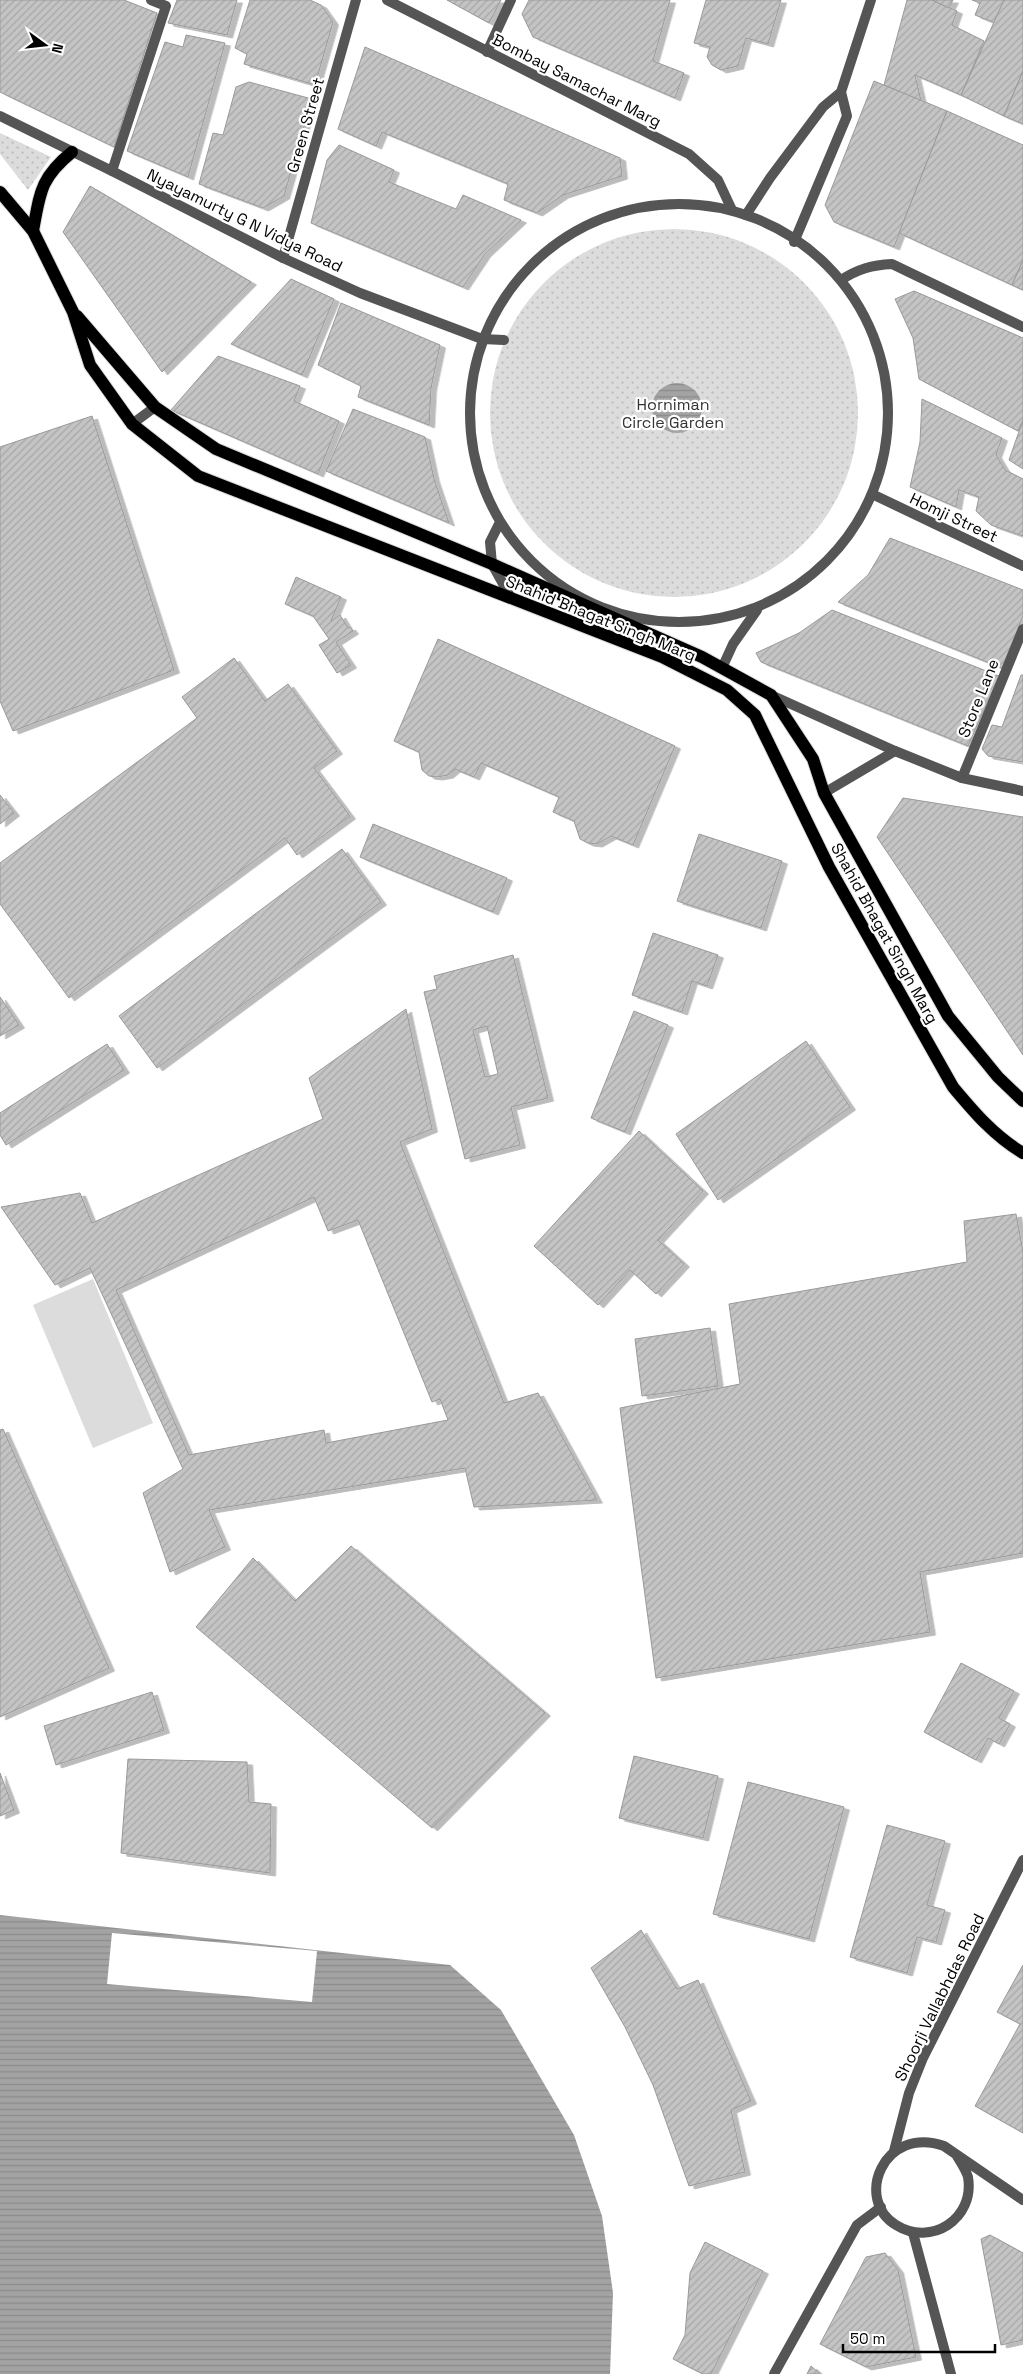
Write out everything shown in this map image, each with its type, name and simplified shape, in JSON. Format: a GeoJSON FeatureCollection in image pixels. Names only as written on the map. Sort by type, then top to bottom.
{"type":"FeatureCollection","features":[{"type":"Feature","properties":{"kind":"main road"},"geometry":{"type":"LineString","coordinates":[[33,231],[43,183],[51,171],[72,152]]}},
{"type":"Feature","properties":{"kind":"main road","name":"Shahid Bhagat Singh Marg"},"geometry":{"type":"LineString","coordinates":[[0,192],[33,231],[74,312],[90,365],[132,424],[198,476],[662,657],[726,690],[755,715],[829,867],[953,1087],[979,1118],[1006,1143],[1023,1153]]}},
{"type":"Feature","properties":{"kind":"main road","name":"Shahid Bhagat Singh Marg"},"geometry":{"type":"LineString","coordinates":[[74,312],[154,407],[216,449],[492,564],[722,668],[771,695],[813,760],[824,793],[948,1016],[998,1077],[1023,1102]]}},
{"type":"Feature","properties":{"kind":"main road"},"geometry":{"type":"LineString","coordinates":[[736,698],[747,682]]}},
{"type":"Feature","properties":{"kind":"street"},"geometry":{"type":"LineString","coordinates":[[112,170],[166,6],[151,0]]}},
{"type":"Feature","properties":{"kind":"street","name":"Green Street"},"geometry":{"type":"LineString","coordinates":[[283,258],[356,0]]}},
{"type":"Feature","properties":{"kind":"street","name":"Bombay Samachar Marg"},"geometry":{"type":"LineString","coordinates":[[387,0],[689,154],[718,180],[732,210]]}},
{"type":"Feature","properties":{"kind":"street"},"geometry":{"type":"LineString","coordinates":[[487,52],[511,0]]}},
{"type":"Feature","properties":{"kind":"street"},"geometry":{"type":"LineString","coordinates":[[794,242],[847,116],[841,92],[871,0]]}},
{"type":"Feature","properties":{"kind":"street"},"geometry":{"type":"LineString","coordinates":[[746,215],[770,178],[823,107],[841,92]]}},
{"type":"Feature","properties":{"kind":"street","name":"Nyayamurty G N Vidya Road"},"geometry":{"type":"LineString","coordinates":[[0,116],[112,170],[283,258],[360,293],[482,339],[504,340]]}},
{"type":"Feature","properties":{"kind":"street"},"geometry":{"type":"LineString","coordinates":[[681,203],[732,210],[746,215],[813,252],[841,280],[866,318],[882,361],[888,406],[885,451],[872,494],[844,543],[805,582],[757,610],[703,624],[648,623],[597,602],[540,573],[499,524],[474,465],[469,401],[482,339],[506,293],[540,255],[583,226],[630,209],[681,203]]}},
{"type":"Feature","properties":{"kind":"street"},"geometry":{"type":"LineString","coordinates":[[841,280],[856,270],[873,265],[892,264],[1023,327]]}},
{"type":"Feature","properties":{"kind":"street"},"geometry":{"type":"LineString","coordinates":[[132,424],[154,407]]}},
{"type":"Feature","properties":{"kind":"street","name":"Homji Street"},"geometry":{"type":"LineString","coordinates":[[872,494],[1023,566]]}},
{"type":"Feature","properties":{"kind":"street"},"geometry":{"type":"LineString","coordinates":[[499,524],[490,542],[492,564],[511,598]]}},
{"type":"Feature","properties":{"kind":"street"},"geometry":{"type":"LineString","coordinates":[[722,668],[733,644],[757,610]]}},
{"type":"Feature","properties":{"kind":"street","name":"Store Lane"},"geometry":{"type":"LineString","coordinates":[[962,778],[1023,628]]}},
{"type":"Feature","properties":{"kind":"street"},"geometry":{"type":"LineString","coordinates":[[771,695],[895,751],[962,778],[1023,791]]}},
{"type":"Feature","properties":{"kind":"street"},"geometry":{"type":"LineString","coordinates":[[824,793],[895,751]]}},
{"type":"Feature","properties":{"kind":"street","name":"Shoorji Vallabhdas Road"},"geometry":{"type":"LineString","coordinates":[[894,2151],[910,2093],[923,2058],[1023,1860]]}},
{"type":"Feature","properties":{"kind":"street"},"geometry":{"type":"LineString","coordinates":[[958,2156],[968,2175],[969,2191],[959,2217],[946,2228],[927,2234],[913,2233],[894,2224],[881,2207],[878,2199],[877,2179],[882,2164],[894,2151],[913,2142],[932,2142],[944,2146],[1023,2200]]}},
{"type":"Feature","properties":{"kind":"street"},"geometry":{"type":"LineString","coordinates":[[774,2374],[857,2225],[881,2207]]}},
{"type":"Feature","properties":{"kind":"street"},"geometry":{"type":"LineString","coordinates":[[913,2233],[951,2374]]}},
{"type":"Feature","properties":{"kind":"green space"},"geometry":{"type":"Polygon","coordinates":[[[0,133],[51,157],[28,190],[0,154],[0,133]]]}},
{"type":"Feature","properties":{"kind":"green space","name":"Horniman Circle Garden"},"geometry":{"type":"Polygon","coordinates":[[[674,229],[710,233],[744,243],[776,260],[804,283],[827,311],[844,343],[854,377],[858,413],[854,449],[844,483],[827,515],[804,543],[776,566],[744,583],[710,593],[674,597],[638,593],[604,583],[572,566],[544,543],[521,515],[504,483],[494,449],[490,413],[494,377],[504,343],[521,311],[544,283],[572,260],[604,243],[638,233],[674,229]]]}},
{"type":"Feature","properties":{"kind":"green space"},"geometry":{"type":"Polygon","coordinates":[[[93,1279],[153,1423],[93,1448],[33,1305],[93,1279]]]}},
{"type":"Feature","properties":{"kind":"shaded area"},"geometry":{"type":"Polygon","coordinates":[[[672,383],[682,383],[695,390],[702,403],[702,413],[695,426],[682,433],[672,433],[663,429],[656,422],[652,413],[652,403],[656,394],[663,387],[672,383]]]}},
{"type":"Feature","properties":{"kind":"shaded area"},"geometry":{"type":"Polygon","coordinates":[[[0,1915],[450,1965],[501,2010],[574,2135],[602,2216],[613,2293],[610,2374],[0,2374],[0,1915]]]}},
{"type":"Feature","properties":{"kind":"pier"},"geometry":{"type":"Polygon","coordinates":[[[112,1933],[317,1951],[312,2002],[107,1984],[112,1933]]]}},
{"type":"Feature","properties":{"kind":"building"},"geometry":{"type":"Polygon","coordinates":[[[0,0],[124,0],[157,13],[114,147],[0,92],[0,0]]]}},
{"type":"Feature","properties":{"kind":"building"},"geometry":{"type":"Polygon","coordinates":[[[177,0],[237,0],[227,35],[168,23],[177,0]]]}},
{"type":"Feature","properties":{"kind":"building"},"geometry":{"type":"Polygon","coordinates":[[[250,0],[310,0],[321,5],[333,22],[315,85],[244,64],[247,54],[235,48],[250,0]]]}},
{"type":"Feature","properties":{"kind":"building"},"geometry":{"type":"Polygon","coordinates":[[[447,0],[501,0],[489,23],[447,0]]]}},
{"type":"Feature","properties":{"kind":"building"},"geometry":{"type":"Polygon","coordinates":[[[529,0],[670,0],[653,61],[684,73],[675,98],[533,37],[522,14],[529,0]]]}},
{"type":"Feature","properties":{"kind":"building"},"geometry":{"type":"Polygon","coordinates":[[[706,0],[781,0],[768,44],[746,38],[738,66],[721,70],[712,65],[707,57],[710,47],[694,43],[706,0]]]}},
{"type":"Feature","properties":{"kind":"building"},"geometry":{"type":"Polygon","coordinates":[[[907,0],[932,0],[957,11],[952,25],[984,41],[961,95],[915,75],[921,101],[884,85],[907,0]]]}},
{"type":"Feature","properties":{"kind":"building"},"geometry":{"type":"Polygon","coordinates":[[[932,0],[953,0],[949,8],[932,0]]]}},
{"type":"Feature","properties":{"kind":"building"},"geometry":{"type":"Polygon","coordinates":[[[972,0],[1004,0],[995,23],[975,15],[980,3],[972,0]]]}},
{"type":"Feature","properties":{"kind":"building"},"geometry":{"type":"Polygon","coordinates":[[[1004,0],[1023,0],[1023,71],[1004,116],[961,95],[1004,0]]]}},
{"type":"Feature","properties":{"kind":"building"},"geometry":{"type":"Polygon","coordinates":[[[186,35],[225,43],[188,177],[127,151],[165,42],[183,47],[186,35]]]}},
{"type":"Feature","properties":{"kind":"building"},"geometry":{"type":"Polygon","coordinates":[[[365,47],[620,158],[622,176],[563,195],[537,213],[504,200],[508,184],[382,132],[376,146],[338,129],[365,47]]]}},
{"type":"Feature","properties":{"kind":"building"},"geometry":{"type":"Polygon","coordinates":[[[1023,71],[1023,124],[1004,116],[1023,71]]]}},
{"type":"Feature","properties":{"kind":"building"},"geometry":{"type":"Polygon","coordinates":[[[874,81],[947,111],[894,247],[834,222],[825,205],[874,81]]]}},
{"type":"Feature","properties":{"kind":"building"},"geometry":{"type":"Polygon","coordinates":[[[249,82],[312,99],[284,196],[263,208],[199,184],[213,133],[223,135],[236,87],[249,82]]]}},
{"type":"Feature","properties":{"kind":"building"},"geometry":{"type":"Polygon","coordinates":[[[947,111],[1023,145],[1023,260],[1012,285],[899,233],[947,111]]]}},
{"type":"Feature","properties":{"kind":"building"},"geometry":{"type":"Polygon","coordinates":[[[339,145],[394,170],[389,182],[456,209],[463,195],[521,220],[485,254],[463,287],[311,223],[327,160],[339,145]]]}},
{"type":"Feature","properties":{"kind":"building"},"geometry":{"type":"Polygon","coordinates":[[[90,186],[251,282],[162,372],[63,232],[90,186]]]}},
{"type":"Feature","properties":{"kind":"building"},"geometry":{"type":"Polygon","coordinates":[[[1023,260],[1023,290],[1012,285],[1023,260]]]}},
{"type":"Feature","properties":{"kind":"building"},"geometry":{"type":"Polygon","coordinates":[[[291,279],[334,299],[302,375],[231,344],[291,279]]]}},
{"type":"Feature","properties":{"kind":"building"},"geometry":{"type":"Polygon","coordinates":[[[914,291],[1023,338],[1023,420],[1018,431],[919,379],[913,338],[895,299],[914,291]]]}},
{"type":"Feature","properties":{"kind":"building"},"geometry":{"type":"Polygon","coordinates":[[[341,303],[440,345],[431,388],[429,425],[358,397],[361,386],[318,365],[341,303]]]}},
{"type":"Feature","properties":{"kind":"building"},"geometry":{"type":"Polygon","coordinates":[[[218,356],[300,386],[294,401],[339,421],[318,474],[171,410],[218,356]]]}},
{"type":"Feature","properties":{"kind":"building"},"geometry":{"type":"Polygon","coordinates":[[[922,399],[1002,438],[996,455],[1005,470],[1023,479],[1023,536],[991,525],[976,511],[979,497],[959,490],[956,507],[910,487],[920,442],[922,399]]]}},
{"type":"Feature","properties":{"kind":"building"},"geometry":{"type":"Polygon","coordinates":[[[353,409],[425,437],[434,479],[449,523],[326,471],[353,409]]]}},
{"type":"Feature","properties":{"kind":"building"},"geometry":{"type":"Polygon","coordinates":[[[92,416],[174,670],[13,731],[0,701],[0,447],[92,416]]]}},
{"type":"Feature","properties":{"kind":"building"},"geometry":{"type":"Polygon","coordinates":[[[1023,420],[1023,469],[1009,460],[1023,420]]]}},
{"type":"Feature","properties":{"kind":"building"},"geometry":{"type":"Polygon","coordinates":[[[890,538],[1023,590],[1023,616],[1002,668],[838,602],[868,575],[890,538]]]}},
{"type":"Feature","properties":{"kind":"building"},"geometry":{"type":"Polygon","coordinates":[[[296,577],[341,597],[331,621],[340,615],[348,628],[350,627],[353,631],[336,642],[351,665],[337,673],[319,645],[329,639],[313,616],[285,604],[296,577]]]}},
{"type":"Feature","properties":{"kind":"building"},"geometry":{"type":"Polygon","coordinates":[[[832,610],[999,676],[968,746],[761,662],[756,653],[799,633],[832,610]]]}},
{"type":"Feature","properties":{"kind":"building"},"geometry":{"type":"Polygon","coordinates":[[[438,639],[675,746],[633,845],[611,836],[597,844],[588,843],[580,839],[574,821],[553,812],[559,797],[481,763],[474,777],[455,769],[448,775],[429,776],[422,770],[419,752],[394,741],[438,639]]]}},
{"type":"Feature","properties":{"kind":"building"},"geometry":{"type":"Polygon","coordinates":[[[234,658],[265,701],[288,684],[337,751],[314,768],[350,816],[297,855],[285,838],[69,998],[0,904],[0,863],[197,718],[182,697],[234,658]]]}},
{"type":"Feature","properties":{"kind":"building"},"geometry":{"type":"Polygon","coordinates":[[[1021,675],[1023,675],[1023,762],[988,756],[982,749],[992,725],[1002,727],[1021,675]]]}},
{"type":"Feature","properties":{"kind":"building"},"geometry":{"type":"Polygon","coordinates":[[[0,795],[14,813],[0,824],[0,795]]]}},
{"type":"Feature","properties":{"kind":"building"},"geometry":{"type":"Polygon","coordinates":[[[903,798],[1023,817],[1023,1055],[877,837],[903,798]]]}},
{"type":"Feature","properties":{"kind":"building"},"geometry":{"type":"Polygon","coordinates":[[[373,824],[507,878],[493,912],[360,857],[373,824]]]}},
{"type":"Feature","properties":{"kind":"building"},"geometry":{"type":"Polygon","coordinates":[[[699,834],[782,861],[761,928],[677,901],[699,834]]]}},
{"type":"Feature","properties":{"kind":"building"},"geometry":{"type":"Polygon","coordinates":[[[342,849],[381,902],[157,1068],[119,1016],[342,849]]]}},
{"type":"Feature","properties":{"kind":"building"},"geometry":{"type":"Polygon","coordinates":[[[653,933],[718,955],[707,986],[692,981],[682,1012],[632,995],[653,933]]]}},
{"type":"Feature","properties":{"kind":"building"},"geometry":{"type":"Polygon","coordinates":[[[513,955],[548,1098],[511,1107],[520,1145],[465,1159],[424,992],[437,989],[434,976],[513,955]],[[487,1026],[473,1030],[485,1077],[498,1074],[487,1026]]]}},
{"type":"Feature","properties":{"kind":"building"},"geometry":{"type":"Polygon","coordinates":[[[0,997],[19,1025],[0,1036],[0,997]]]}},
{"type":"Feature","properties":{"kind":"building"},"geometry":{"type":"Polygon","coordinates":[[[406,1009],[432,1129],[400,1142],[504,1403],[538,1393],[597,1500],[474,1507],[465,1468],[209,1510],[225,1547],[170,1572],[143,1493],[183,1469],[90,1268],[55,1285],[1,1207],[80,1193],[92,1223],[323,1119],[309,1078],[406,1009]],[[314,1197],[116,1290],[189,1455],[324,1430],[326,1443],[448,1420],[440,1399],[432,1402],[358,1220],[328,1231],[314,1197]]]}},
{"type":"Feature","properties":{"kind":"building"},"geometry":{"type":"Polygon","coordinates":[[[634,1011],[668,1025],[625,1132],[591,1118],[634,1011]]]}},
{"type":"Feature","properties":{"kind":"building"},"geometry":{"type":"Polygon","coordinates":[[[806,1041],[850,1107],[718,1200],[676,1134],[806,1041]]]}},
{"type":"Feature","properties":{"kind":"building"},"geometry":{"type":"Polygon","coordinates":[[[107,1044],[124,1070],[6,1145],[0,1135],[0,1113],[107,1044]]]}},
{"type":"Feature","properties":{"kind":"building"},"geometry":{"type":"Polygon","coordinates":[[[639,1131],[703,1191],[658,1240],[684,1264],[656,1294],[630,1270],[598,1305],[534,1246],[639,1131]]]}},
{"type":"Feature","properties":{"kind":"building"},"geometry":{"type":"Polygon","coordinates":[[[1016,1214],[1023,1252],[1023,1553],[920,1572],[930,1632],[656,1678],[620,1408],[740,1384],[729,1304],[967,1262],[964,1221],[1016,1214]]]}},
{"type":"Feature","properties":{"kind":"building"},"geometry":{"type":"Polygon","coordinates":[[[710,1328],[718,1386],[642,1396],[635,1339],[710,1328]]]}},
{"type":"Feature","properties":{"kind":"building"},"geometry":{"type":"Polygon","coordinates":[[[3,1429],[109,1668],[0,1717],[0,1430],[3,1429]]]}},
{"type":"Feature","properties":{"kind":"building"},"geometry":{"type":"Polygon","coordinates":[[[351,1546],[545,1713],[432,1828],[196,1627],[253,1558],[295,1601],[351,1546]]]}},
{"type":"Feature","properties":{"kind":"building"},"geometry":{"type":"Polygon","coordinates":[[[961,1663],[1014,1691],[999,1718],[1010,1724],[999,1744],[988,1738],[976,1760],[924,1732],[961,1663]]]}},
{"type":"Feature","properties":{"kind":"building"},"geometry":{"type":"Polygon","coordinates":[[[152,1692],[164,1730],[56,1765],[44,1726],[152,1692]]]}},
{"type":"Feature","properties":{"kind":"building"},"geometry":{"type":"Polygon","coordinates":[[[634,1756],[718,1776],[703,1838],[619,1818],[634,1756]]]}},
{"type":"Feature","properties":{"kind":"building"},"geometry":{"type":"Polygon","coordinates":[[[128,1759],[247,1762],[249,1802],[271,1804],[270,1873],[121,1853],[128,1759]]]}},
{"type":"Feature","properties":{"kind":"building"},"geometry":{"type":"Polygon","coordinates":[[[0,1773],[14,1810],[0,1816],[0,1773]]]}},
{"type":"Feature","properties":{"kind":"building"},"geometry":{"type":"Polygon","coordinates":[[[748,1782],[844,1807],[809,1939],[713,1914],[748,1782]]]}},
{"type":"Feature","properties":{"kind":"building"},"geometry":{"type":"Polygon","coordinates":[[[887,1825],[945,1841],[927,1905],[945,1910],[936,1942],[917,1937],[907,1973],[850,1957],[887,1825]]]}},
{"type":"Feature","properties":{"kind":"building"},"geometry":{"type":"Polygon","coordinates":[[[641,1930],[677,1989],[698,1980],[751,2101],[731,2110],[745,2172],[689,2186],[653,2085],[625,2027],[591,1968],[641,1930]]]}},
{"type":"Feature","properties":{"kind":"building"},"geometry":{"type":"Polygon","coordinates":[[[1023,1965],[1023,2133],[975,2106],[1020,2024],[997,2012],[1023,1965]]]}},
{"type":"Feature","properties":{"kind":"building"},"geometry":{"type":"Polygon","coordinates":[[[990,2235],[1023,2253],[1023,2340],[1001,2345],[981,2239],[990,2235]]]}},
{"type":"Feature","properties":{"kind":"building"},"geometry":{"type":"Polygon","coordinates":[[[705,2242],[763,2271],[711,2374],[703,2374],[673,2359],[685,2335],[690,2273],[705,2242]]]}},
{"type":"Feature","properties":{"kind":"building"},"geometry":{"type":"Polygon","coordinates":[[[885,2253],[898,2270],[916,2357],[866,2367],[820,2344],[866,2257],[885,2253]]]}},
{"type":"Feature","properties":{"kind":"building"},"geometry":{"type":"Polygon","coordinates":[[[811,2366],[820,2374],[807,2374],[811,2366]]]}}]}
